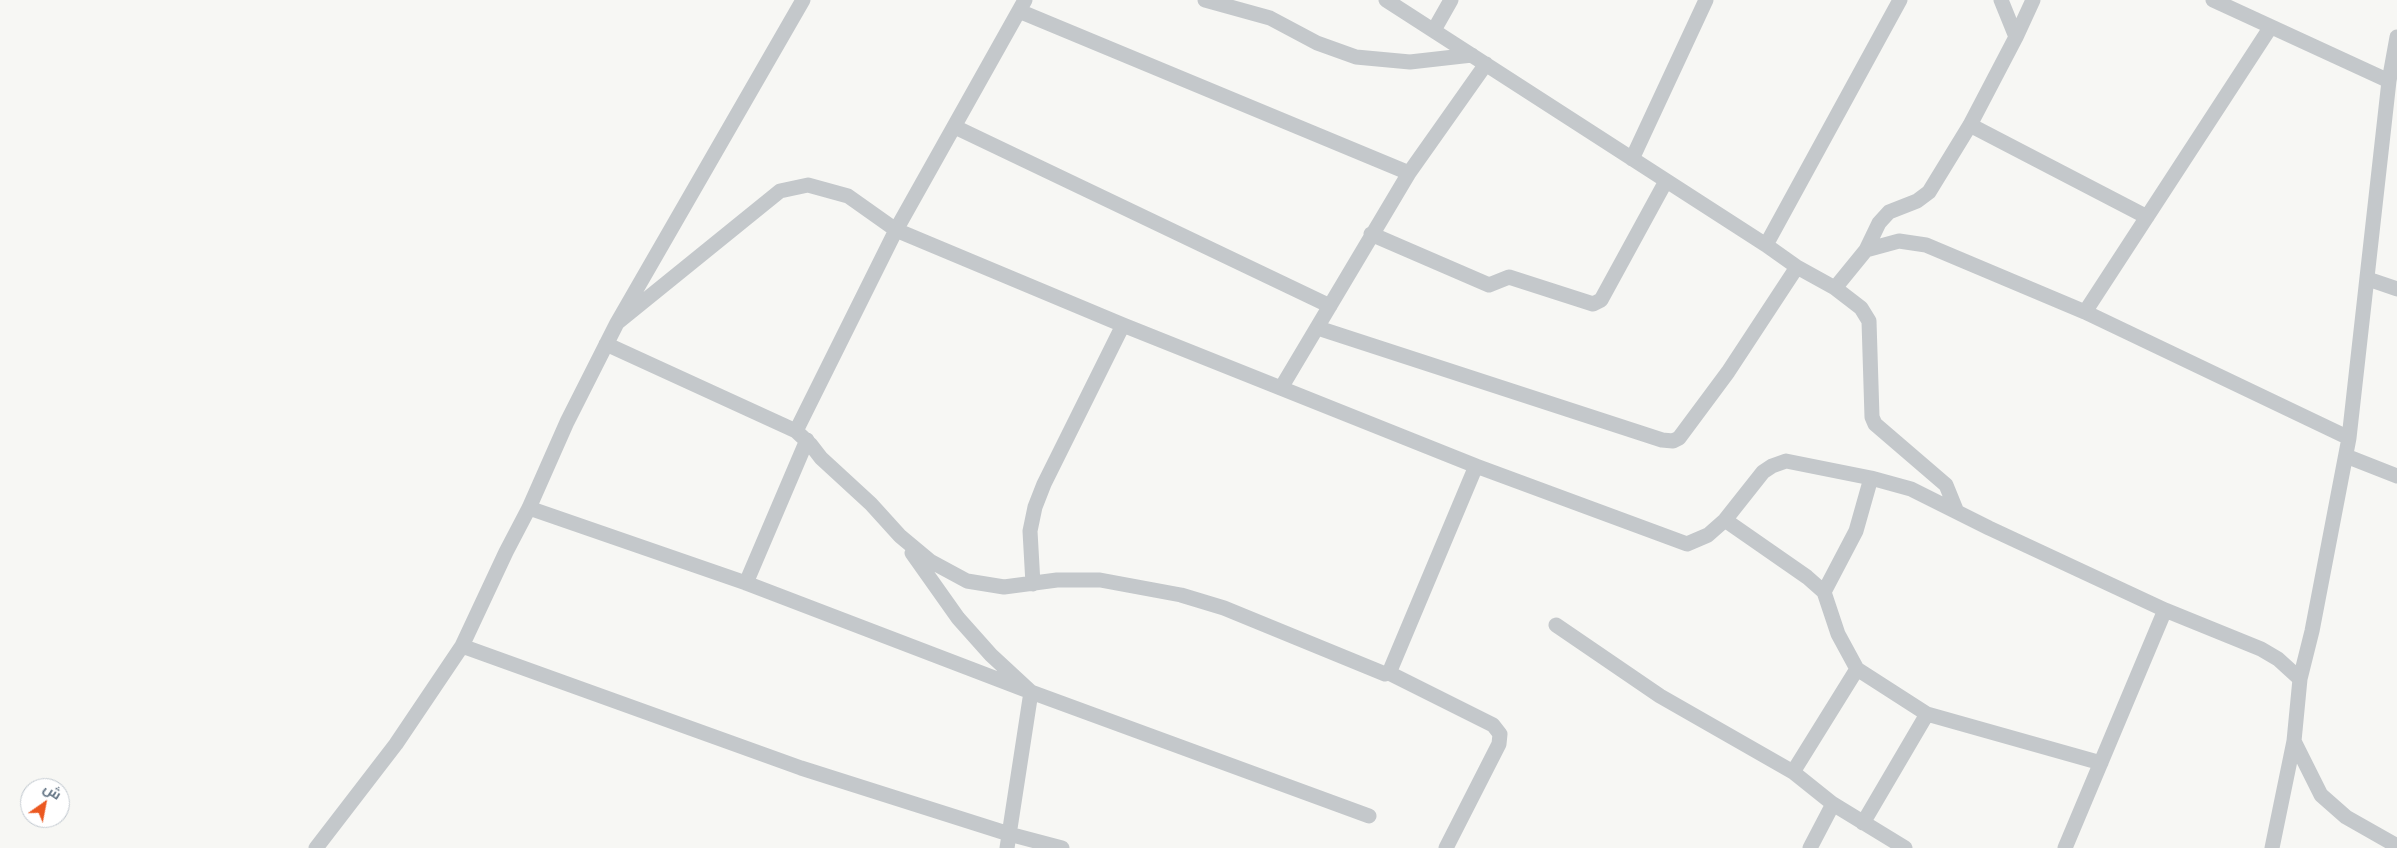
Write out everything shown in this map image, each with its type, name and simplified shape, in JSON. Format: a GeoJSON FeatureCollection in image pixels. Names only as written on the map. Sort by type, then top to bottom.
{"type":"FeatureCollection","features":[{"type":"Feature","properties":{"kind":"street"},"geometry":{"type":"LineString","coordinates":[[324,846],[462,646],[529,508],[567,422],[617,323],[803,0]]}},
{"type":"Feature","properties":{"kind":"street"},"geometry":{"type":"LineString","coordinates":[[1205,0],[1270,18],[1317,42],[1356,58],[1410,62],[1472,55]]}},
{"type":"Feature","properties":{"kind":"street"},"geometry":{"type":"LineString","coordinates":[[1386,0],[1766,245],[1796,267],[1835,288],[1861,308],[1869,321],[1872,417],[1875,424],[1946,485],[1957,512]]}},
{"type":"Feature","properties":{"kind":"street"},"geometry":{"type":"LineString","coordinates":[[1434,30],[1451,0]]}},
{"type":"Feature","properties":{"kind":"street"},"geometry":{"type":"LineString","coordinates":[[1632,159],[1706,0]]}},
{"type":"Feature","properties":{"kind":"street"},"geometry":{"type":"LineString","coordinates":[[1766,245],[1900,0]]}},
{"type":"Feature","properties":{"kind":"street"},"geometry":{"type":"LineString","coordinates":[[2000,0],[2016,37]]}},
{"type":"Feature","properties":{"kind":"street"},"geometry":{"type":"LineString","coordinates":[[1835,288],[1866,250],[1879,223],[1889,212],[1917,201],[1929,192],[1970,125],[2033,0]]}},
{"type":"Feature","properties":{"kind":"street"},"geometry":{"type":"LineString","coordinates":[[2213,0],[2270,28],[2390,81]]}},
{"type":"Feature","properties":{"kind":"street"},"geometry":{"type":"LineString","coordinates":[[746,583],[801,436],[896,230],[1022,5],[1409,173]]}},
{"type":"Feature","properties":{"kind":"street"},"geometry":{"type":"LineString","coordinates":[[2085,312],[2270,28]]}},
{"type":"Feature","properties":{"kind":"street"},"geometry":{"type":"LineString","coordinates":[[2272,848],[2294,741],[2300,679],[2312,630],[2349,438],[2390,81],[2397,46]]}},
{"type":"Feature","properties":{"kind":"street"},"geometry":{"type":"LineString","coordinates":[[1281,388],[1409,173],[1486,64]]}},
{"type":"Feature","properties":{"kind":"street"},"geometry":{"type":"LineString","coordinates":[[1970,125],[2147,217]]}},
{"type":"Feature","properties":{"kind":"street"},"geometry":{"type":"LineString","coordinates":[[955,127],[1330,306]]}},
{"type":"Feature","properties":{"kind":"street"},"geometry":{"type":"LineString","coordinates":[[1371,234],[1489,285],[1509,277],[1593,304],[1601,300],[1666,181]]}},
{"type":"Feature","properties":{"kind":"street"},"geometry":{"type":"LineString","coordinates":[[617,323],[780,192],[808,186],[848,196],[896,230],[1123,325],[1476,466],[1687,544],[1708,535],[1724,520],[1763,472],[1772,466],[1786,461],[1871,478],[1911,489],[2165,610],[2261,650],[2278,659],[2300,679]]}},
{"type":"Feature","properties":{"kind":"street"},"geometry":{"type":"LineString","coordinates":[[1866,250],[1899,240],[1926,245],[2085,312],[2349,438]]}},
{"type":"Feature","properties":{"kind":"street"},"geometry":{"type":"LineString","coordinates":[[1318,328],[1662,440],[1673,441],[1678,438],[1728,372],[1796,267]]}},
{"type":"Feature","properties":{"kind":"street"},"geometry":{"type":"LineString","coordinates":[[2368,279],[2397,290]]}},
{"type":"Feature","properties":{"kind":"street"},"geometry":{"type":"LineString","coordinates":[[1033,584],[1030,531],[1035,507],[1044,484],[1123,325]]}},
{"type":"Feature","properties":{"kind":"street"},"geometry":{"type":"LineString","coordinates":[[606,344],[801,436],[821,458],[871,504],[900,536],[930,562],[967,581],[1004,586],[1057,580],[1100,580],[1180,595],[1224,608],[1385,674],[1388,673],[1493,725],[1500,734],[1499,744],[1446,848]]}},
{"type":"Feature","properties":{"kind":"street"},"geometry":{"type":"LineString","coordinates":[[2346,456],[2397,476]]}},
{"type":"Feature","properties":{"kind":"street"},"geometry":{"type":"LineString","coordinates":[[1388,673],[1476,466]]}},
{"type":"Feature","properties":{"kind":"street"},"geometry":{"type":"LineString","coordinates":[[1824,592],[1856,531],[1871,478]]}},
{"type":"Feature","properties":{"kind":"street"},"geometry":{"type":"LineString","coordinates":[[529,508],[746,583],[1031,692],[1369,816]]}},
{"type":"Feature","properties":{"kind":"street"},"geometry":{"type":"LineString","coordinates":[[1724,520],[1807,577],[1824,592],[1838,634],[1856,669],[1927,714],[2101,763]]}},
{"type":"Feature","properties":{"kind":"street"},"geometry":{"type":"LineString","coordinates":[[900,536],[958,618],[991,655],[1031,692]]}},
{"type":"Feature","properties":{"kind":"street"},"geometry":{"type":"LineString","coordinates":[[2065,848],[2165,610]]}},
{"type":"Feature","properties":{"kind":"street"},"geometry":{"type":"LineString","coordinates":[[1556,625],[1660,696],[1793,772],[1833,804],[1905,848]]}},
{"type":"Feature","properties":{"kind":"street"},"geometry":{"type":"LineString","coordinates":[[462,646],[1008,841],[1062,848]]}},
{"type":"Feature","properties":{"kind":"street"},"geometry":{"type":"LineString","coordinates":[[1793,772],[1856,669]]}},
{"type":"Feature","properties":{"kind":"street"},"geometry":{"type":"LineString","coordinates":[[1008,841],[1031,692]]}},
{"type":"Feature","properties":{"kind":"street"},"geometry":{"type":"LineString","coordinates":[[1863,823],[1927,714]]}},
{"type":"Feature","properties":{"kind":"street"},"geometry":{"type":"LineString","coordinates":[[2294,741],[2321,795],[2346,817],[2397,846]]}},
{"type":"Feature","properties":{"kind":"street"},"geometry":{"type":"LineString","coordinates":[[1810,848],[1833,804]]}}]}
